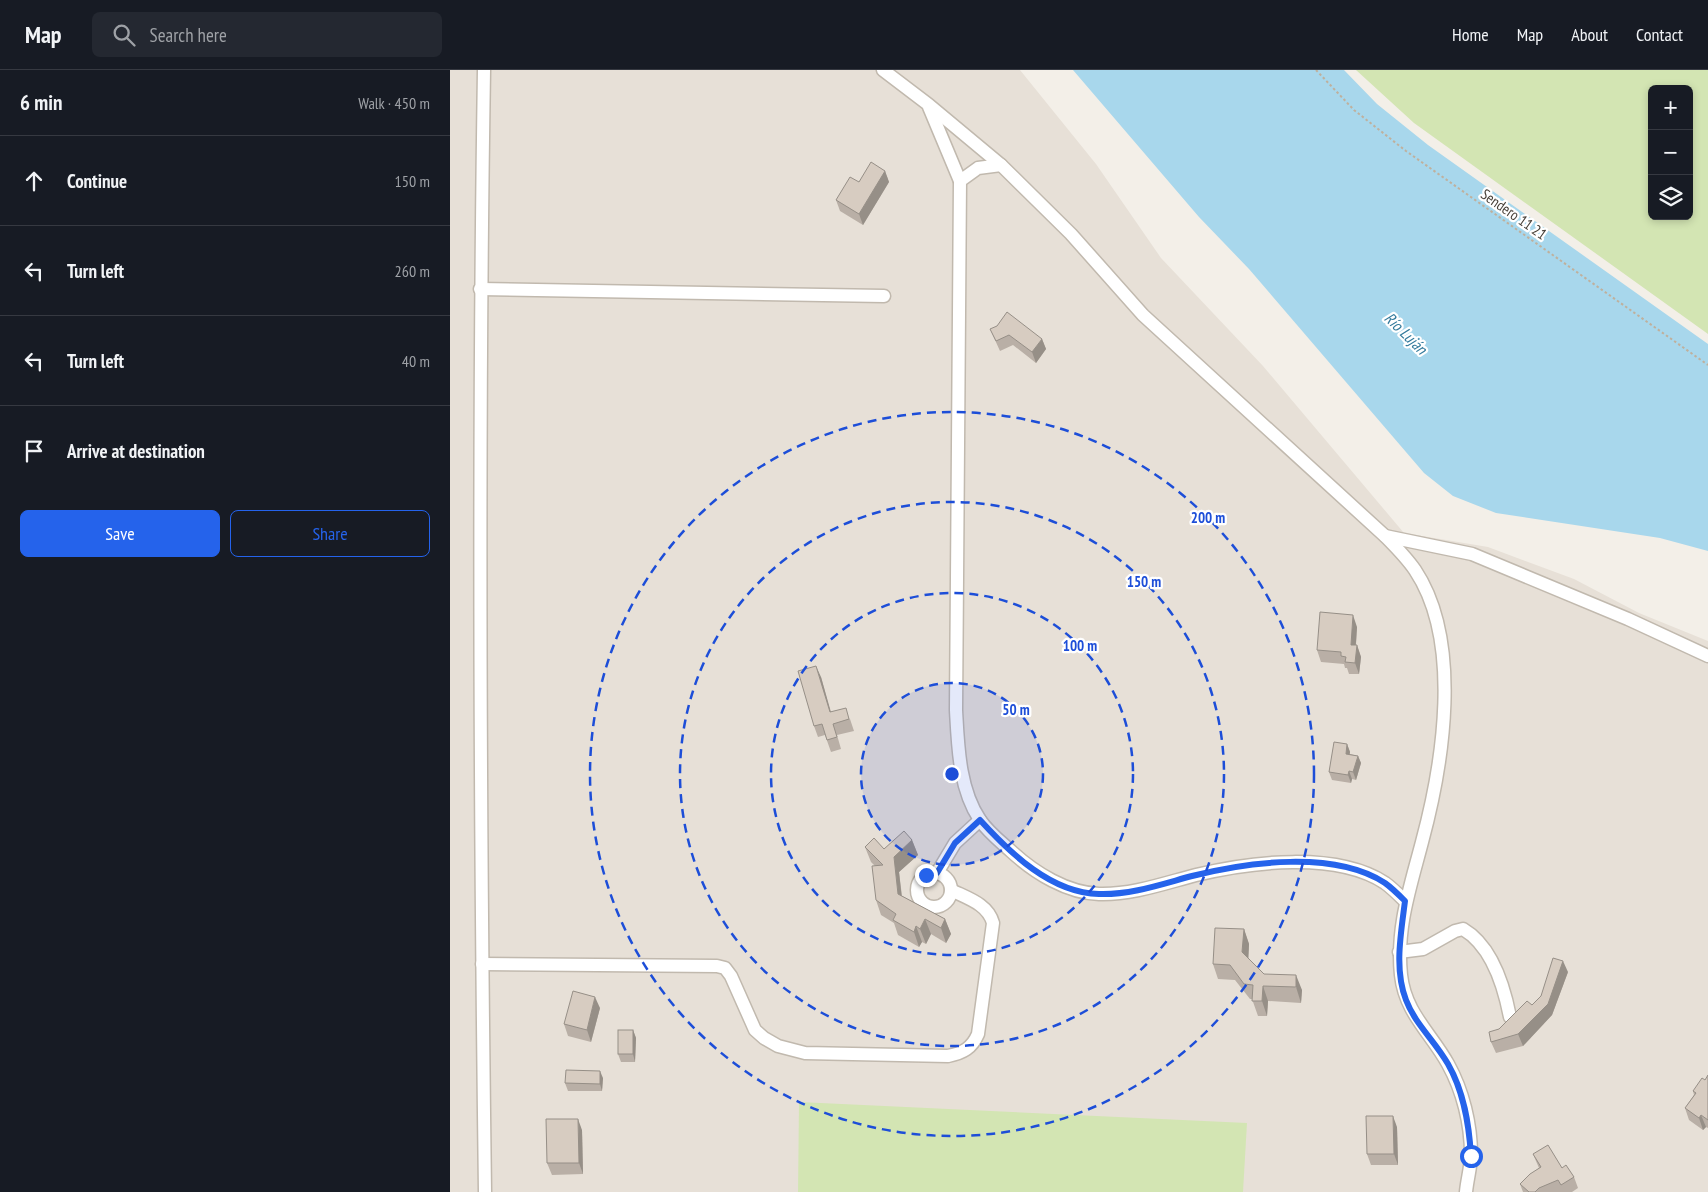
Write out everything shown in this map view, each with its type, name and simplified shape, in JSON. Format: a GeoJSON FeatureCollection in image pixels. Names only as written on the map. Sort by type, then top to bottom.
{"type":"FeatureCollection","features":[{"type":"Feature","properties":{"kind":"street"},"geometry":{"type":"LineString","coordinates":[[484,70],[480,288],[482,964],[485,1192]]}},
{"type":"Feature","properties":{"kind":"street"},"geometry":{"type":"LineString","coordinates":[[883,70],[929,104],[1001,166],[1071,234],[1143,315],[1402,552],[1416,571],[1429,601],[1438,630],[1443,670],[1445,718],[1422,842],[1405,901],[1399,952],[1405,998],[1414,1017],[1448,1063],[1462,1095],[1470,1130],[1471,1156],[1466,1192]]}},
{"type":"Feature","properties":{"kind":"street"},"geometry":{"type":"LineString","coordinates":[[929,104],[960,181],[956,710],[962,776],[980,820],[1026,864],[1050,879],[1073,889],[1098,894],[1131,892],[1203,874],[1274,862],[1300,862],[1330,864],[1362,873],[1385,883],[1405,901]]}},
{"type":"Feature","properties":{"kind":"street"},"geometry":{"type":"LineString","coordinates":[[960,181],[978,168],[1001,166]]}},
{"type":"Feature","properties":{"kind":"street"},"geometry":{"type":"LineString","coordinates":[[480,288],[884,296]]}},
{"type":"Feature","properties":{"kind":"street"},"geometry":{"type":"LineString","coordinates":[[1384,536],[1472,554],[1628,619],[1708,656]]}},
{"type":"Feature","properties":{"kind":"street"},"geometry":{"type":"LineString","coordinates":[[937,873],[955,843],[980,820]]}},
{"type":"Feature","properties":{"kind":"street"},"geometry":{"type":"LineString","coordinates":[[937,873],[947,879],[951,890],[947,901],[938,907],[927,907],[919,900],[916,888],[921,878],[937,873]]}},
{"type":"Feature","properties":{"kind":"street"},"geometry":{"type":"LineString","coordinates":[[482,964],[717,966],[725,968],[731,976],[755,1030],[778,1046],[805,1053],[948,1056],[967,1049],[974,1043],[978,1034],[993,923],[991,915],[985,907],[951,890]]}},
{"type":"Feature","properties":{"kind":"street"},"geometry":{"type":"LineString","coordinates":[[1399,952],[1423,950],[1454,930],[1463,929],[1472,934],[1489,958],[1504,989],[1510,1018]]}},
{"type":"Feature","properties":{"kind":"path","name":"Sendero 11 21"},"geometry":{"type":"LineString","coordinates":[[1316,70],[1354,110],[1406,151],[1708,365]]}},
{"type":"Feature","properties":{"kind":"shaded area"},"geometry":{"type":"Polygon","coordinates":[[[450,70],[1020,70],[1096,164],[1161,258],[1263,366],[1404,533],[1488,547],[1574,579],[1639,613],[1708,641],[1708,1192],[450,1192],[450,70]]]}},
{"type":"Feature","properties":{"kind":"green space"},"geometry":{"type":"Polygon","coordinates":[[[1356,70],[1708,70],[1708,334],[1414,123],[1356,70]]]}},
{"type":"Feature","properties":{"kind":"green space"},"geometry":{"type":"Polygon","coordinates":[[[799,1102],[1247,1123],[1243,1192],[798,1192],[799,1102]]]}},
{"type":"Feature","properties":{"kind":"water","name":"Río Luján"},"geometry":{"type":"Polygon","coordinates":[[[1073,70],[1344,70],[1377,104],[1428,145],[1708,344],[1708,551],[1660,538],[1496,513],[1453,496],[1424,473],[1249,269],[1199,217],[1073,70]]]}},
{"type":"Feature","properties":{"kind":"building"},"geometry":{"type":"Polygon","coordinates":[[[871,162],[885,171],[859,214],[836,200],[850,177],[859,182],[871,162]]]}},
{"type":"Feature","properties":{"kind":"building"},"geometry":{"type":"Polygon","coordinates":[[[1007,312],[1042,339],[1032,352],[1009,335],[996,341],[990,329],[997,326],[1007,312]]]}},
{"type":"Feature","properties":{"kind":"building"},"geometry":{"type":"Polygon","coordinates":[[[1320,612],[1353,615],[1351,645],[1357,645],[1355,663],[1345,662],[1346,657],[1341,656],[1341,652],[1317,650],[1320,612]]]}},
{"type":"Feature","properties":{"kind":"building"},"geometry":{"type":"Polygon","coordinates":[[[816,666],[830,712],[846,708],[849,719],[833,724],[837,737],[827,740],[822,724],[814,726],[798,671],[816,666]]]}},
{"type":"Feature","properties":{"kind":"building"},"geometry":{"type":"Polygon","coordinates":[[[1334,742],[1347,744],[1346,754],[1358,756],[1353,772],[1349,771],[1348,775],[1329,772],[1334,742]]]}},
{"type":"Feature","properties":{"kind":"building"},"geometry":{"type":"Polygon","coordinates":[[[904,831],[912,840],[894,857],[898,894],[945,919],[941,928],[925,919],[920,929],[916,926],[914,932],[893,920],[896,914],[876,900],[872,866],[883,865],[865,847],[874,838],[884,849],[904,831]]]}},
{"type":"Feature","properties":{"kind":"building"},"geometry":{"type":"Polygon","coordinates":[[[1215,928],[1244,929],[1242,952],[1264,974],[1296,975],[1296,987],[1263,986],[1262,1001],[1252,1001],[1253,985],[1244,984],[1230,965],[1213,964],[1215,928]]]}},
{"type":"Feature","properties":{"kind":"building"},"geometry":{"type":"Polygon","coordinates":[[[1553,958],[1563,961],[1548,1004],[1518,1034],[1491,1042],[1489,1032],[1499,1029],[1527,1001],[1532,1005],[1541,996],[1553,958]]]}},
{"type":"Feature","properties":{"kind":"building"},"geometry":{"type":"Polygon","coordinates":[[[573,991],[595,997],[587,1030],[564,1024],[573,991]]]}},
{"type":"Feature","properties":{"kind":"building"},"geometry":{"type":"Polygon","coordinates":[[[618,1030],[633,1030],[633,1054],[618,1054],[618,1030]]]}},
{"type":"Feature","properties":{"kind":"building"},"geometry":{"type":"Polygon","coordinates":[[[566,1070],[600,1071],[600,1084],[565,1083],[566,1070]]]}},
{"type":"Feature","properties":{"kind":"building"},"geometry":{"type":"Polygon","coordinates":[[[1708,1075],[1708,1120],[1701,1115],[1699,1118],[1685,1108],[1696,1093],[1693,1091],[1702,1078],[1705,1080],[1708,1075]]]}},
{"type":"Feature","properties":{"kind":"building"},"geometry":{"type":"Polygon","coordinates":[[[1366,1116],[1393,1116],[1394,1154],[1367,1154],[1366,1116]]]}},
{"type":"Feature","properties":{"kind":"building"},"geometry":{"type":"Polygon","coordinates":[[[546,1119],[578,1119],[579,1163],[547,1163],[546,1119]]]}},
{"type":"Feature","properties":{"kind":"building"},"geometry":{"type":"Polygon","coordinates":[[[1548,1145],[1562,1168],[1566,1165],[1574,1177],[1561,1185],[1558,1180],[1539,1188],[1535,1192],[1529,1192],[1520,1184],[1541,1167],[1533,1154],[1548,1145]]]}},
{"type":"Feature","properties":{"kind":"route"},"geometry":{"type":"LineString","coordinates":[[926,875],[937,873],[955,843],[980,820],[996,838],[1026,864],[1050,879],[1073,889],[1098,894],[1131,892],[1203,874],[1274,862],[1330,864],[1362,873],[1385,883],[1405,901],[1399,952],[1405,998],[1414,1017],[1448,1063],[1462,1095],[1470,1130],[1471,1156]]}}]}
